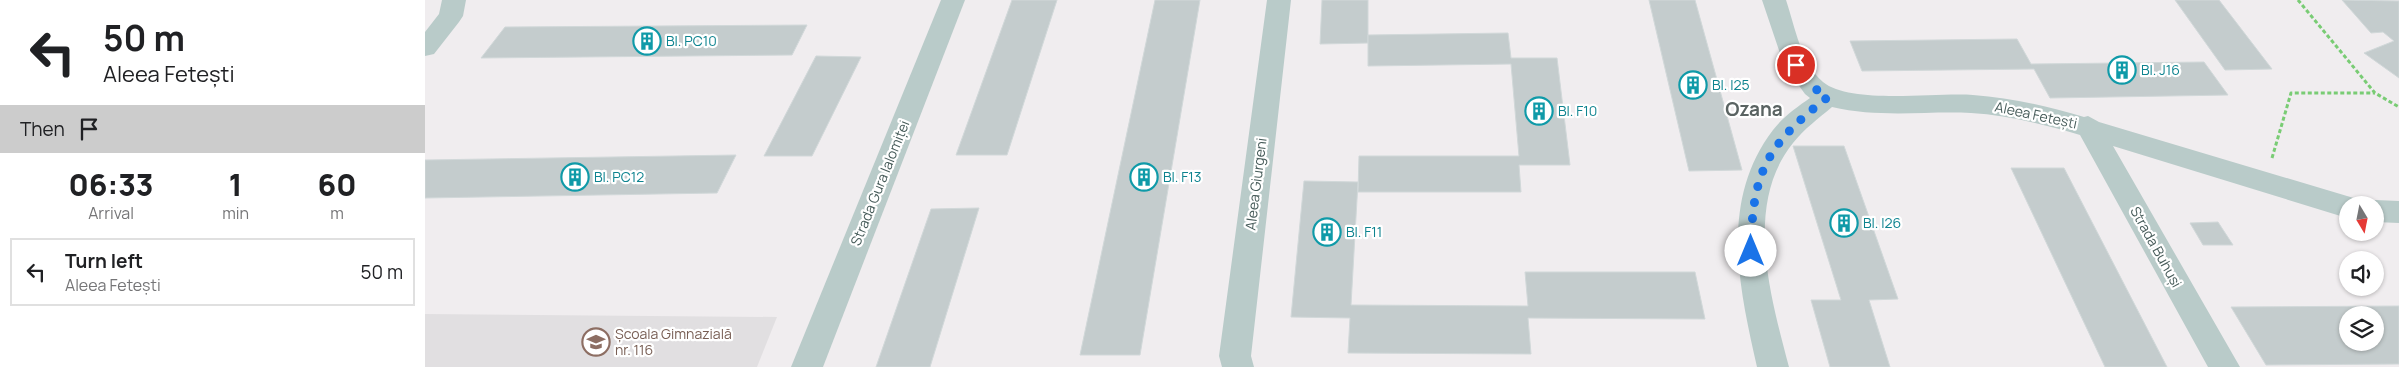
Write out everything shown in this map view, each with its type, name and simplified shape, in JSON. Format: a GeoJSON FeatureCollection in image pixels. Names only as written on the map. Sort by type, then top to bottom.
{"type":"FeatureCollection","features":[{"type":"Feature","properties":{"kind":"street"},"geometry":{"type":"LineString","coordinates":[[425,48],[451,16],[454,0]]}},
{"type":"Feature","properties":{"kind":"street","name":"Strada Gura Ialomiței"},"geometry":{"type":"LineString","coordinates":[[807,367],[953,0]]}},
{"type":"Feature","properties":{"kind":"street","name":"Aleea Giurgeni"},"geometry":{"type":"LineString","coordinates":[[1238,367],[1235,356],[1279,0]]}},
{"type":"Feature","properties":{"kind":"street","name":"Aleea Fetești"},"geometry":{"type":"LineString","coordinates":[[1774,0],[1796,65],[1814,88],[1828,97],[1859,104],[1932,103],[1996,106],[2038,113],[2088,126],[2339,205]]}},
{"type":"Feature","properties":{"kind":"street"},"geometry":{"type":"LineString","coordinates":[[1773,367],[1758,307],[1751,251],[1752,214],[1756,188],[1767,160],[1783,136],[1828,97]]}},
{"type":"Feature","properties":{"kind":"street","name":"Strada Buhuși"},"geometry":{"type":"LineString","coordinates":[[2088,126],[2224,367]]}},
{"type":"Feature","properties":{"kind":"street"},"geometry":{"type":"LineString","coordinates":[[2384,211],[2399,212]]}},
{"type":"Feature","properties":{"kind":"path"},"geometry":{"type":"LineString","coordinates":[[2298,0],[2375,93],[2399,107]]}},
{"type":"Feature","properties":{"kind":"path"},"geometry":{"type":"LineString","coordinates":[[2265,182],[2291,93],[2375,93]]}},
{"type":"Feature","properties":{"kind":"shaded area","name":"Școala Gimnazială nr. 116"},"geometry":{"type":"Polygon","coordinates":[[[425,314],[777,317],[757,367],[425,367],[425,314]]]}},
{"type":"Feature","properties":{"kind":"building"},"geometry":{"type":"Polygon","coordinates":[[[1012,0],[1057,0],[1007,155],[956,155],[1012,0]]]}},
{"type":"Feature","properties":{"kind":"building","name":"Bl. F13"},"geometry":{"type":"Polygon","coordinates":[[[1155,0],[1200,0],[1140,355],[1080,355],[1155,0]]]}},
{"type":"Feature","properties":{"kind":"building"},"geometry":{"type":"Polygon","coordinates":[[[1322,0],[1368,0],[1368,43],[1320,44],[1322,0]]]}},
{"type":"Feature","properties":{"kind":"building","name":"Bl. I25"},"geometry":{"type":"Polygon","coordinates":[[[1649,0],[1695,0],[1742,170],[1689,171],[1649,0]]]}},
{"type":"Feature","properties":{"kind":"building"},"geometry":{"type":"Polygon","coordinates":[[[2175,0],[2219,0],[2272,69],[2225,70],[2175,0]]]}},
{"type":"Feature","properties":{"kind":"building"},"geometry":{"type":"Polygon","coordinates":[[[2342,0],[2399,1],[2399,78],[2364,53],[2394,41],[2383,32],[2371,33],[2342,0]]]}},
{"type":"Feature","properties":{"kind":"building","name":"Bl. PC10"},"geometry":{"type":"Polygon","coordinates":[[[807,25],[792,55],[481,58],[505,27],[807,25]]]}},
{"type":"Feature","properties":{"kind":"building","name":"Bl. F10"},"geometry":{"type":"Polygon","coordinates":[[[1508,33],[1511,58],[1557,58],[1570,165],[1519,165],[1521,192],[1358,192],[1359,156],[1519,156],[1511,64],[1368,66],[1368,35],[1508,33]]]}},
{"type":"Feature","properties":{"kind":"building","name":"Bl. J16"},"geometry":{"type":"Polygon","coordinates":[[[2017,39],[2031,64],[2204,62],[2228,95],[2050,98],[2034,69],[1862,71],[1850,41],[2017,39]]]}},
{"type":"Feature","properties":{"kind":"building"},"geometry":{"type":"Polygon","coordinates":[[[816,56],[861,57],[812,156],[764,156],[816,56]]]}},
{"type":"Feature","properties":{"kind":"building","name":"Bl. I26"},"geometry":{"type":"Polygon","coordinates":[[[1793,146],[1844,146],[1898,299],[1869,300],[1890,367],[1830,367],[1811,300],[1841,300],[1793,146]]]}},
{"type":"Feature","properties":{"kind":"building","name":"Bl. PC12"},"geometry":{"type":"Polygon","coordinates":[[[736,155],[717,193],[425,198],[425,160],[736,155]]]}},
{"type":"Feature","properties":{"kind":"building"},"geometry":{"type":"Polygon","coordinates":[[[2011,168],[2064,168],[2167,367],[2105,367],[2011,168]]]}},
{"type":"Feature","properties":{"kind":"building","name":"Bl. F11"},"geometry":{"type":"Polygon","coordinates":[[[1304,181],[1358,182],[1351,305],[1528,306],[1525,272],[1695,272],[1705,319],[1528,318],[1531,354],[1348,353],[1350,318],[1291,317],[1304,181]]]}},
{"type":"Feature","properties":{"kind":"building"},"geometry":{"type":"Polygon","coordinates":[[[979,208],[930,367],[876,367],[931,209],[979,208]]]}},
{"type":"Feature","properties":{"kind":"building"},"geometry":{"type":"Polygon","coordinates":[[[2218,222],[2233,245],[2203,245],[2190,223],[2218,222]]]}},
{"type":"Feature","properties":{"kind":"building"},"geometry":{"type":"Polygon","coordinates":[[[2339,306],[2339,351],[2384,351],[2384,306],[2399,306],[2399,364],[2266,365],[2231,307],[2339,306]]]}},
{"type":"Feature","properties":{"kind":"place","name":"Bl. PC10"},"geometry":{"type":"Point","coordinates":[647,41]}},
{"type":"Feature","properties":{"kind":"place","name":"Bl. J16"},"geometry":{"type":"Point","coordinates":[2122,70]}},
{"type":"Feature","properties":{"kind":"place","name":"Bl. I25"},"geometry":{"type":"Point","coordinates":[1693,85]}},
{"type":"Feature","properties":{"kind":"place","name":"Bl. F10"},"geometry":{"type":"Point","coordinates":[1539,111]}},
{"type":"Feature","properties":{"kind":"place","name":"Bl. PC12"},"geometry":{"type":"Point","coordinates":[575,177]}},
{"type":"Feature","properties":{"kind":"place","name":"Bl. F13"},"geometry":{"type":"Point","coordinates":[1144,177]}},
{"type":"Feature","properties":{"kind":"place","name":"Bl. I26"},"geometry":{"type":"Point","coordinates":[1844,223]}},
{"type":"Feature","properties":{"kind":"place","name":"Bl. F11"},"geometry":{"type":"Point","coordinates":[1327,232]}},
{"type":"Feature","properties":{"kind":"place","name":"Școala Gimnazială nr. 116"},"geometry":{"type":"Point","coordinates":[596,342]}},
{"type":"Feature","properties":{"kind":"district","name":"Ozana"},"geometry":{"type":"Point","coordinates":[1754,109]}},
{"type":"Feature","properties":{"kind":"route"},"geometry":{"type":"LineString","coordinates":[[1751,251],[1752,214],[1756,188],[1767,160],[1783,136],[1802,117],[1828,97],[1814,88],[1803,77],[1796,65]]}}]}
